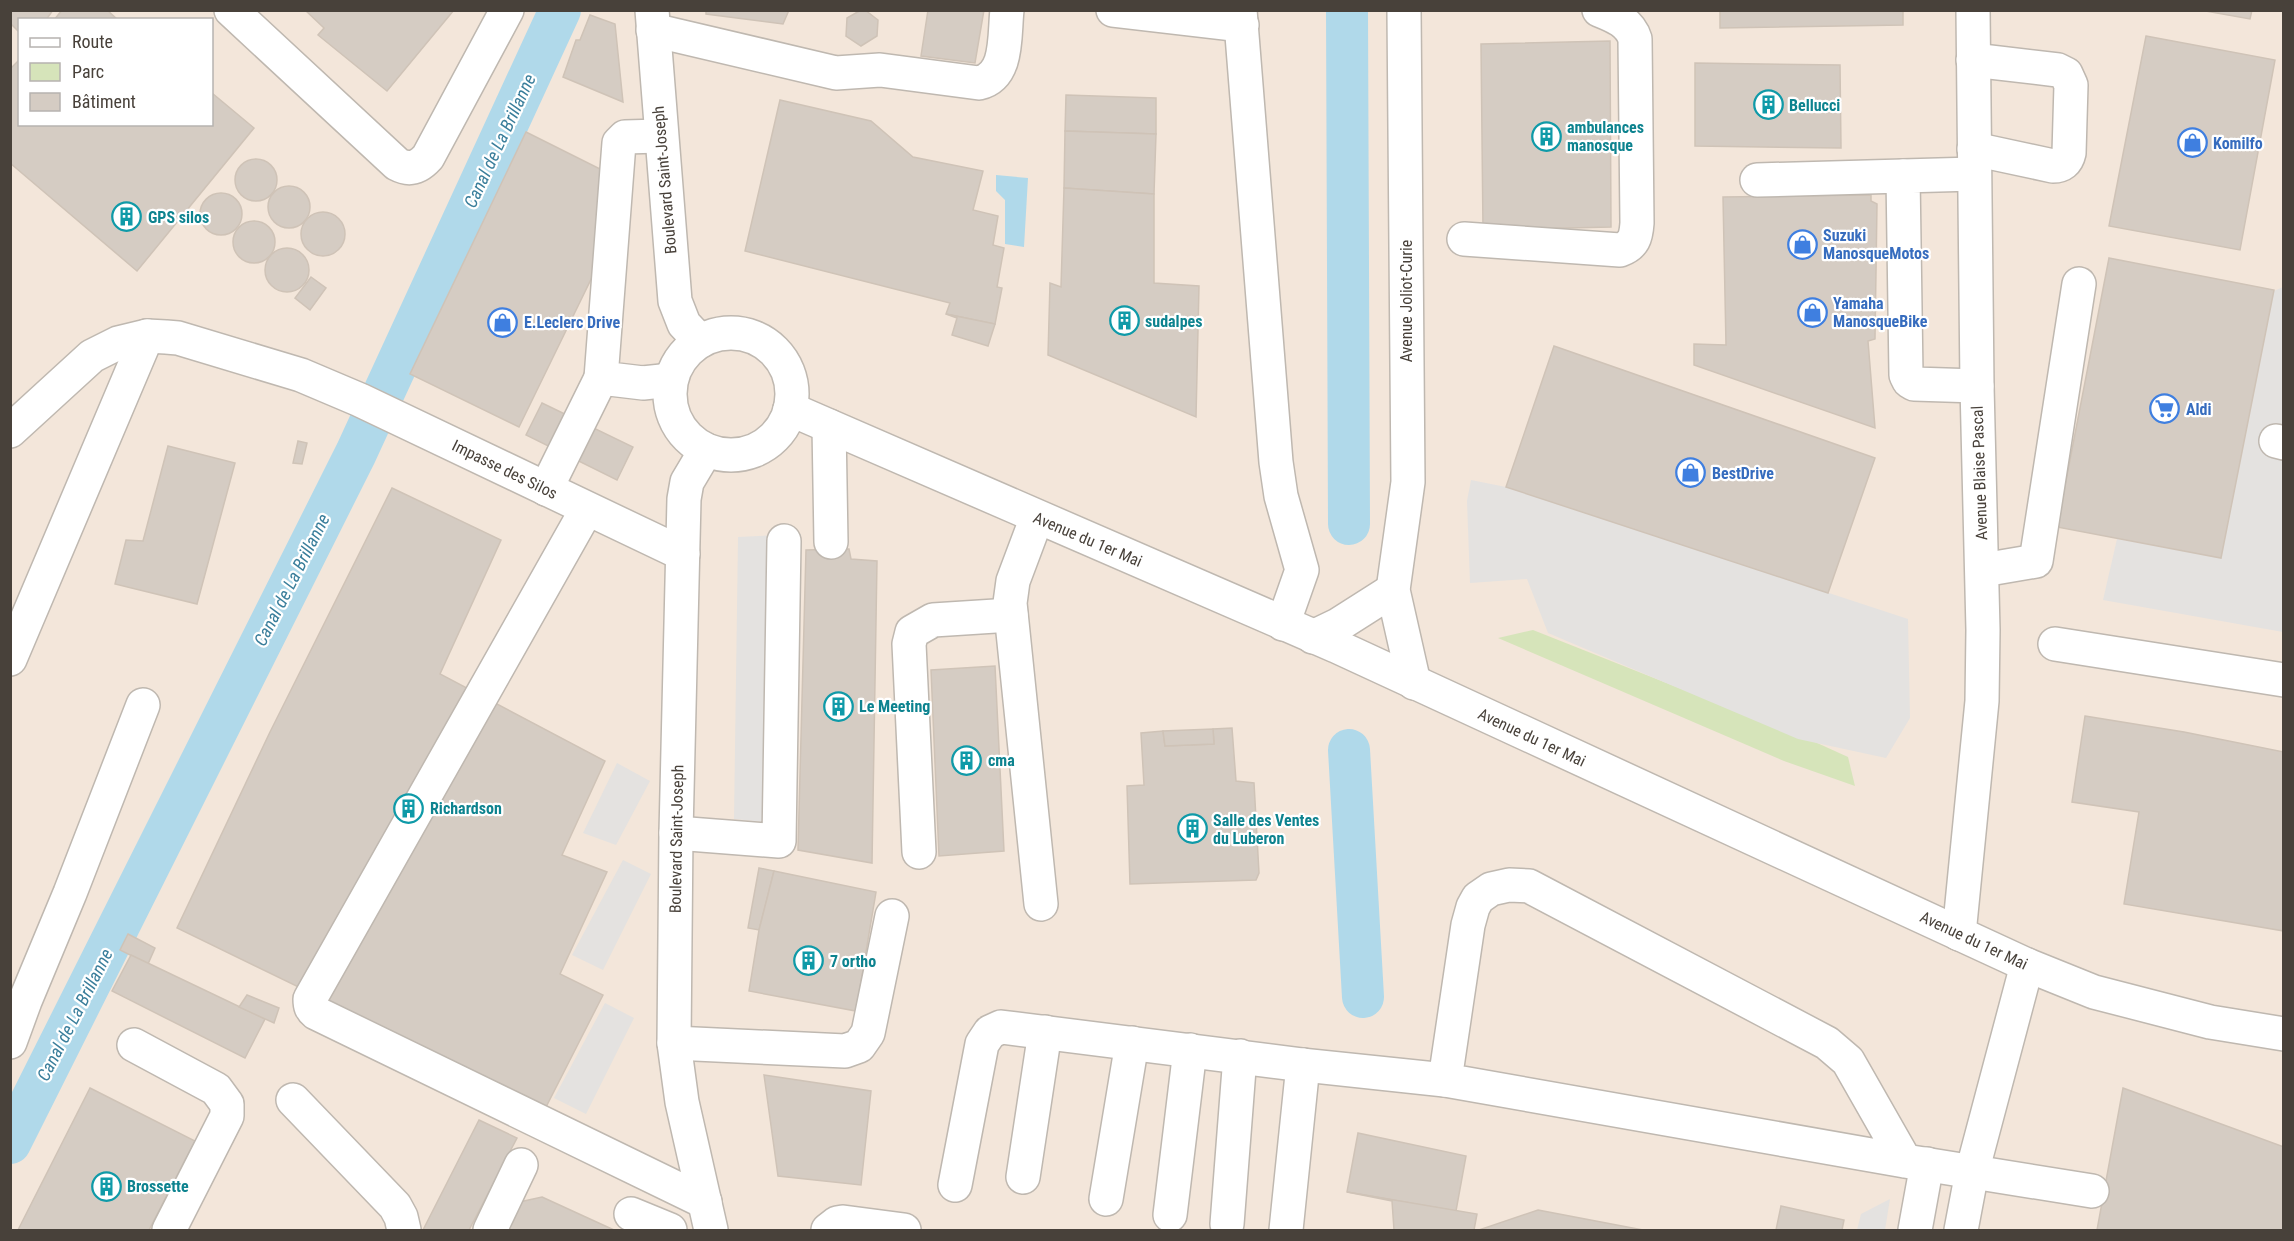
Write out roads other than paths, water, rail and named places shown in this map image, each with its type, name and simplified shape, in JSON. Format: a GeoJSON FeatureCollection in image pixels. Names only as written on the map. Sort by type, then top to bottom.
{"type":"FeatureCollection","features":[{"type":"Feature","properties":{"kind":"street"},"geometry":{"type":"LineString","coordinates":[[234,12],[389,156],[405,168],[420,165],[429,157],[507,10]]}},
{"type":"Feature","properties":{"kind":"street"},"geometry":{"type":"LineString","coordinates":[[652,20],[836,73],[880,70],[979,82],[988,81],[1000,67],[1007,10]]}},
{"type":"Feature","properties":{"kind":"street"},"geometry":{"type":"LineString","coordinates":[[1113,10],[1241,18],[1276,462],[1281,496],[1302,570],[1283,624]]}},
{"type":"Feature","properties":{"kind":"street","name":"Avenue Joliot-Curie"},"geometry":{"type":"LineString","coordinates":[[1404,10],[1408,482],[1393,590],[1414,684]]}},
{"type":"Feature","properties":{"kind":"street"},"geometry":{"type":"LineString","coordinates":[[1464,239],[1620,250],[1628,247],[1634,241],[1637,223],[1635,39],[1633,31],[1627,25],[1599,10]]}},
{"type":"Feature","properties":{"kind":"street","name":"Avenue Blaise Pascal"},"geometry":{"type":"LineString","coordinates":[[1959,934],[1982,701],[1983,570],[1977,386],[1973,10]]}},
{"type":"Feature","properties":{"kind":"street","name":"Boulevard Saint-Joseph"},"geometry":{"type":"LineString","coordinates":[[652,20],[675,301],[684,324],[700,341]]}},
{"type":"Feature","properties":{"kind":"street"},"geometry":{"type":"LineString","coordinates":[[1757,180],[1903,176],[1974,161],[2053,166],[2060,166],[2065,162],[2069,153],[2071,85],[2066,74],[2058,70],[1973,60]]}},
{"type":"Feature","properties":{"kind":"street"},"geometry":{"type":"LineString","coordinates":[[546,489],[601,378],[619,143],[625,137],[660,136]]}},
{"type":"Feature","properties":{"kind":"street"},"geometry":{"type":"LineString","coordinates":[[1903,176],[1906,375],[1908,381],[1914,384],[1977,386]]}},
{"type":"Feature","properties":{"kind":"street"},"geometry":{"type":"LineString","coordinates":[[1983,570],[2036,561],[2079,284]]}},
{"type":"Feature","properties":{"kind":"street"},"geometry":{"type":"LineString","coordinates":[[735,333],[752,337],[768,345],[780,358],[788,374],[792,391],[790,409],[783,425],[772,439],[757,449],[740,454],[723,454],[706,450],[691,441],[680,428],[672,413],[669,396],[671,380],[677,364],[687,351],[700,341],[717,335],[735,333]]}},
{"type":"Feature","properties":{"kind":"street"},"geometry":{"type":"LineString","coordinates":[[10,659],[147,336]]}},
{"type":"Feature","properties":{"kind":"street","name":"Impasse des Silos"},"geometry":{"type":"LineString","coordinates":[[10,431],[92,356],[118,343],[147,336],[178,338],[327,385],[682,554]]}},
{"type":"Feature","properties":{"kind":"street"},"geometry":{"type":"LineString","coordinates":[[601,378],[643,383],[671,380]]}},
{"type":"Feature","properties":{"kind":"street","name":"Avenue du 1er Mai"},"geometry":{"type":"LineString","coordinates":[[790,409],[1313,637],[2027,964],[2094,992],[2210,1022],[2283,1034]]}},
{"type":"Feature","properties":{"kind":"street"},"geometry":{"type":"LineString","coordinates":[[829,426],[831,542]]}},
{"type":"Feature","properties":{"kind":"street","name":"Boulevard Saint-Joseph"},"geometry":{"type":"LineString","coordinates":[[706,450],[690,476],[686,489],[682,554],[674,1043],[682,1102],[708,1216]]}},
{"type":"Feature","properties":{"kind":"street"},"geometry":{"type":"LineString","coordinates":[[586,509],[310,999],[311,1008],[316,1013],[708,1216]]}},
{"type":"Feature","properties":{"kind":"street"},"geometry":{"type":"LineString","coordinates":[[1037,517],[1013,581],[1010,603],[1041,904]]}},
{"type":"Feature","properties":{"kind":"street"},"geometry":{"type":"LineString","coordinates":[[676,833],[778,841],[784,541]]}},
{"type":"Feature","properties":{"kind":"street"},"geometry":{"type":"LineString","coordinates":[[1313,637],[1338,626],[1393,590]]}},
{"type":"Feature","properties":{"kind":"street"},"geometry":{"type":"LineString","coordinates":[[919,852],[909,644],[912,632],[933,620],[1011,615]]}},
{"type":"Feature","properties":{"kind":"street"},"geometry":{"type":"LineString","coordinates":[[2055,644],[2283,680]]}},
{"type":"Feature","properties":{"kind":"street"},"geometry":{"type":"LineString","coordinates":[[10,1042],[142,705]]}},
{"type":"Feature","properties":{"kind":"street"},"geometry":{"type":"LineString","coordinates":[[1445,1080],[1468,925],[1473,907],[1478,898],[1491,889],[1509,885],[1529,886],[1838,1051],[1848,1061],[1916,1163],[1915,1230]]}},
{"type":"Feature","properties":{"kind":"street"},"geometry":{"type":"LineString","coordinates":[[674,1043],[845,1051],[859,1046],[868,1033],[892,916]]}},
{"type":"Feature","properties":{"kind":"street"},"geometry":{"type":"LineString","coordinates":[[1961,1230],[1972,1172],[2027,964]]}},
{"type":"Feature","properties":{"kind":"street"},"geometry":{"type":"LineString","coordinates":[[955,1185],[982,1044],[990,1032],[1001,1027],[1303,1065],[1445,1080],[1916,1163],[2092,1191]]}},
{"type":"Feature","properties":{"kind":"street"},"geometry":{"type":"LineString","coordinates":[[1023,1177],[1045,1032]]}},
{"type":"Feature","properties":{"kind":"street"},"geometry":{"type":"LineString","coordinates":[[1106,1199],[1132,1043]]}},
{"type":"Feature","properties":{"kind":"street"},"geometry":{"type":"LineString","coordinates":[[134,1044],[216,1089],[227,1104],[227,1116],[169,1230]]}},
{"type":"Feature","properties":{"kind":"street"},"geometry":{"type":"LineString","coordinates":[[1170,1215],[1190,1050]]}},
{"type":"Feature","properties":{"kind":"street"},"geometry":{"type":"LineString","coordinates":[[1227,1224],[1240,1056]]}},
{"type":"Feature","properties":{"kind":"street"},"geometry":{"type":"LineString","coordinates":[[1286,1230],[1303,1065]]}},
{"type":"Feature","properties":{"kind":"street"},"geometry":{"type":"LineString","coordinates":[[293,1100],[395,1206],[404,1230]]}},
{"type":"Feature","properties":{"kind":"street"},"geometry":{"type":"LineString","coordinates":[[490,1230],[521,1165]]}},
{"type":"Feature","properties":{"kind":"street"},"geometry":{"type":"LineString","coordinates":[[631,1214],[670,1230]]}},
{"type":"Feature","properties":{"kind":"street"},"geometry":{"type":"LineString","coordinates":[[828,1230],[837,1223],[843,1222],[904,1230]]}},
{"type":"Feature","properties":{"kind":"water"},"geometry":{"type":"Polygon","coordinates":[[[996,175],[1028,178],[1024,247],[1005,244],[1005,200],[996,191],[996,175]]]}},
{"type":"Feature","properties":{"kind":"waterway","name":"Canal de La Brillanne"},"geometry":{"type":"LineString","coordinates":[[10,1143],[356,453],[560,10]]}},
{"type":"Feature","properties":{"kind":"waterway"},"geometry":{"type":"LineString","coordinates":[[1347,10],[1349,524]]}},
{"type":"Feature","properties":{"kind":"waterway"},"geometry":{"type":"LineString","coordinates":[[1349,750],[1363,997]]}},
{"type":"Feature","properties":{"kind":"place","name":"Bellucci"},"geometry":{"type":"Point","coordinates":[1768,105]}},
{"type":"Feature","properties":{"kind":"place","name":"ambulances manosque"},"geometry":{"type":"Point","coordinates":[1546,136]}},
{"type":"Feature","properties":{"kind":"place","name":"Komilfo"},"geometry":{"type":"Point","coordinates":[2192,143]}},
{"type":"Feature","properties":{"kind":"place","name":"GPS silos"},"geometry":{"type":"Point","coordinates":[127,217]}},
{"type":"Feature","properties":{"kind":"place","name":"Suzuki ManosqueMotos"},"geometry":{"type":"Point","coordinates":[1802,244]}},
{"type":"Feature","properties":{"kind":"place","name":"Yamaha ManosqueBike"},"geometry":{"type":"Point","coordinates":[1812,312]}},
{"type":"Feature","properties":{"kind":"place","name":"sudalpes"},"geometry":{"type":"Point","coordinates":[1124,321]}},
{"type":"Feature","properties":{"kind":"place","name":"E.Leclerc Drive"},"geometry":{"type":"Point","coordinates":[503,322]}},
{"type":"Feature","properties":{"kind":"place","name":"Aldi"},"geometry":{"type":"Point","coordinates":[2165,409]}},
{"type":"Feature","properties":{"kind":"place","name":"BestDrive"},"geometry":{"type":"Point","coordinates":[1691,473]}},
{"type":"Feature","properties":{"kind":"place","name":"Le Meeting"},"geometry":{"type":"Point","coordinates":[838,706]}},
{"type":"Feature","properties":{"kind":"place","name":"cma"},"geometry":{"type":"Point","coordinates":[967,760]}},
{"type":"Feature","properties":{"kind":"place","name":"Richardson"},"geometry":{"type":"Point","coordinates":[409,808]}},
{"type":"Feature","properties":{"kind":"place","name":"Salle des Ventes du Luberon"},"geometry":{"type":"Point","coordinates":[1192,829]}},
{"type":"Feature","properties":{"kind":"place","name":"7 ortho"},"geometry":{"type":"Point","coordinates":[809,961]}},
{"type":"Feature","properties":{"kind":"place","name":"Brossette"},"geometry":{"type":"Point","coordinates":[106,1186]}}]}
